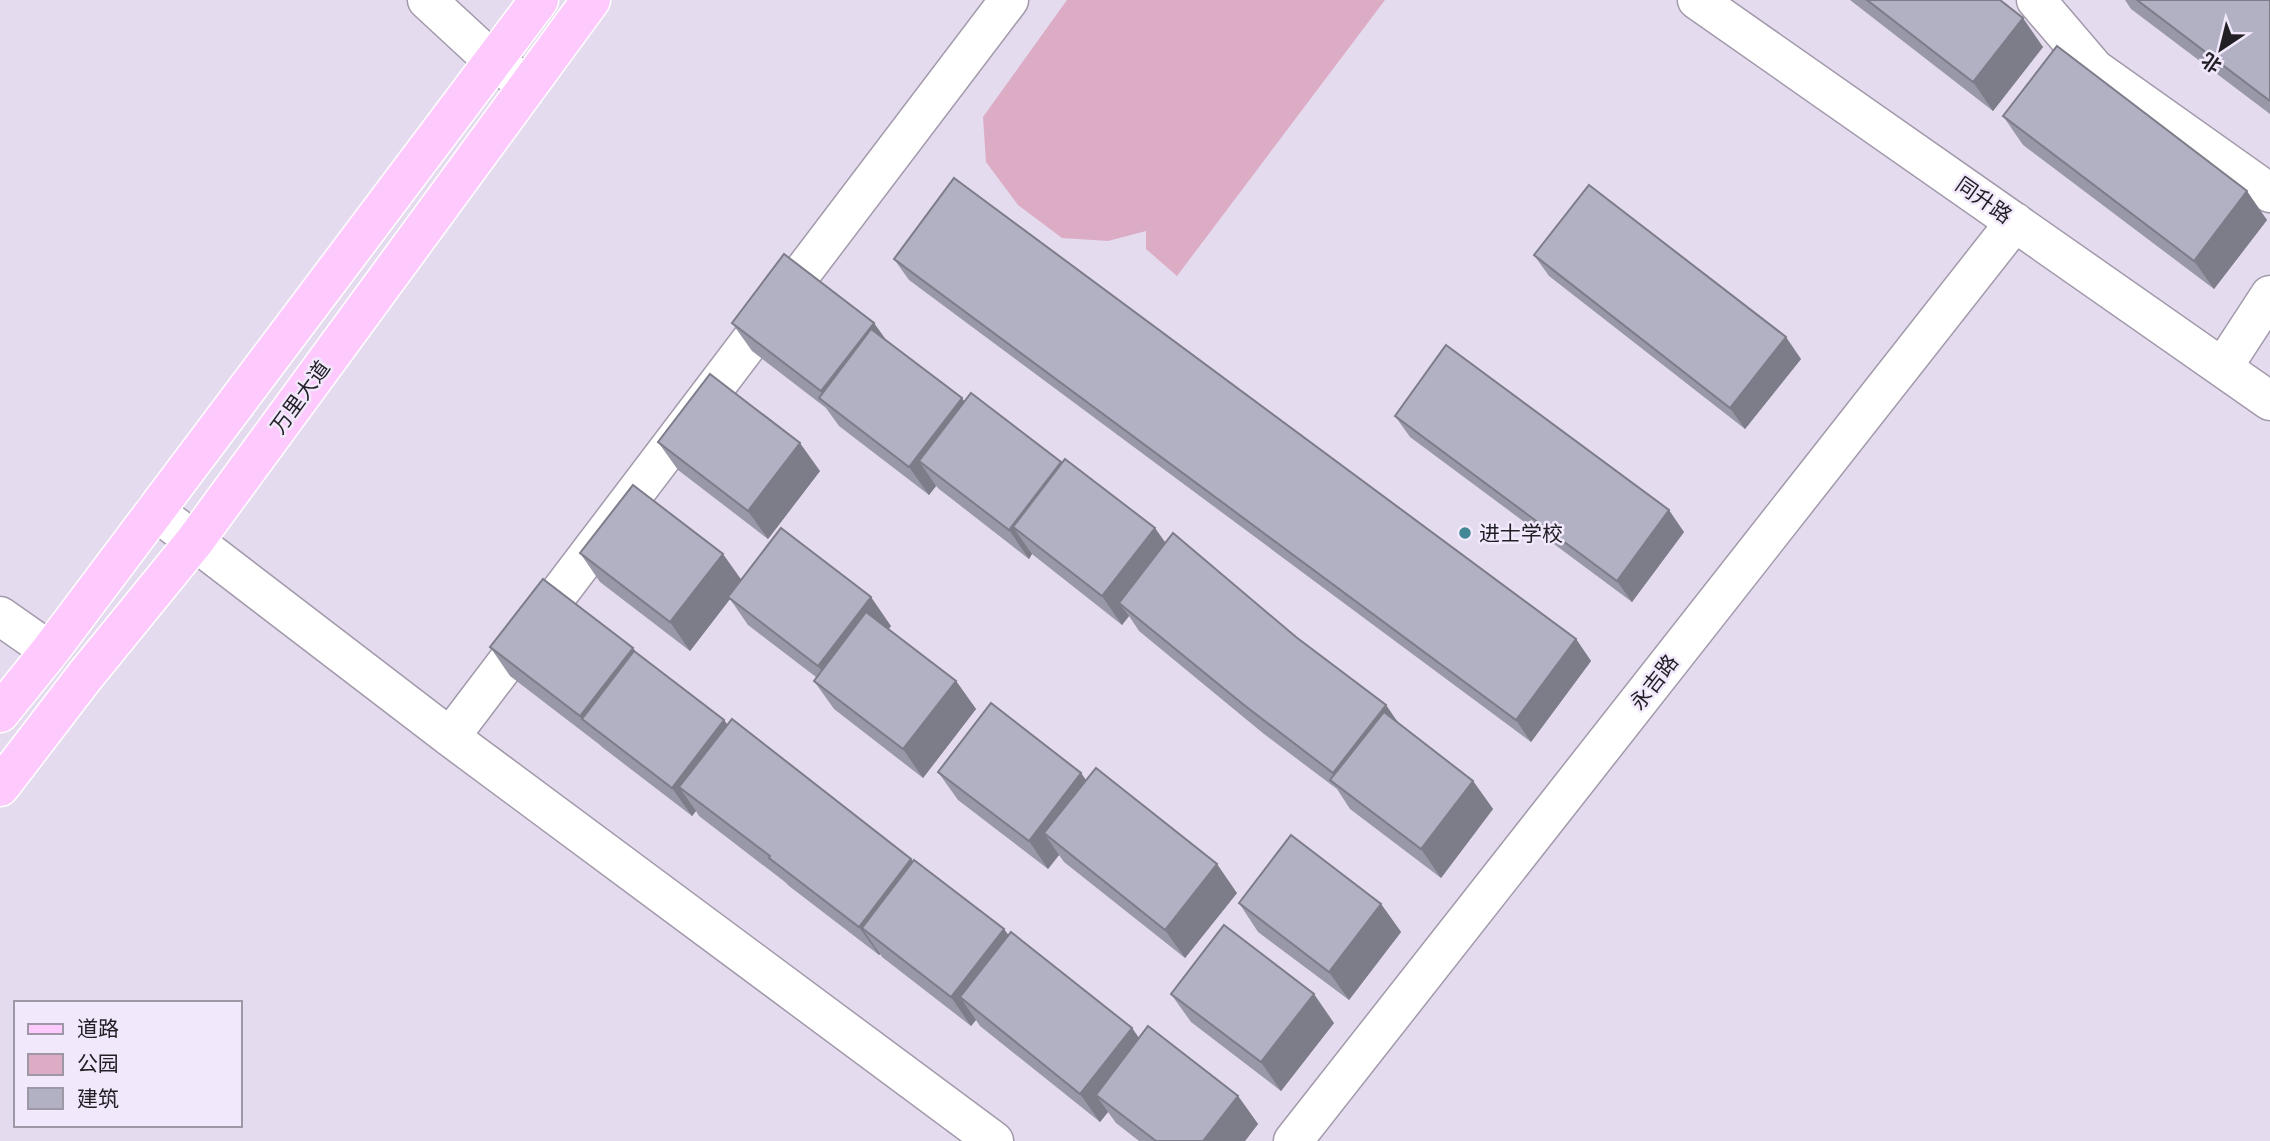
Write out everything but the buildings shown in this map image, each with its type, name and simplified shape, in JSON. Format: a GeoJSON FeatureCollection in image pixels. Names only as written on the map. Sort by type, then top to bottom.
{"type":"FeatureCollection","features":[{"type":"Feature","properties":{"kind":"main road"},"geometry":{"type":"LineString","coordinates":[[0,713],[50,651],[539,0]]}},
{"type":"Feature","properties":{"kind":"main road","name":"万里大道"},"geometry":{"type":"LineString","coordinates":[[0,787],[85,676],[194,542],[591,0]]}},
{"type":"Feature","properties":{"kind":"street"},"geometry":{"type":"LineString","coordinates":[[427,0],[493,61],[527,85]]}},
{"type":"Feature","properties":{"kind":"street"},"geometry":{"type":"LineString","coordinates":[[450,737],[1009,0]]}},
{"type":"Feature","properties":{"kind":"street","name":"同升路"},"geometry":{"type":"LineString","coordinates":[[1697,0],[2270,401]]}},
{"type":"Feature","properties":{"kind":"street"},"geometry":{"type":"LineString","coordinates":[[2036,0],[2095,69],[2270,193]]}},
{"type":"Feature","properties":{"kind":"street","name":"永吉路"},"geometry":{"type":"LineString","coordinates":[[1293,1141],[2015,222]]}},
{"type":"Feature","properties":{"kind":"street"},"geometry":{"type":"LineString","coordinates":[[2223,368],[2270,295]]}},
{"type":"Feature","properties":{"kind":"street"},"geometry":{"type":"LineString","coordinates":[[155,511],[450,737],[994,1141]]}},
{"type":"Feature","properties":{"kind":"street"},"geometry":{"type":"LineString","coordinates":[[0,616],[50,651]]}},
{"type":"Feature","properties":{"kind":"green space"},"geometry":{"type":"Polygon","coordinates":[[[1067,0],[1385,0],[1177,276],[1146,249],[1146,231],[1108,241],[1062,238],[1018,205],[986,162],[983,117],[1067,0]]]}},
{"type":"Feature","properties":{"kind":"place","name":"进士学校"},"geometry":{"type":"Point","coordinates":[1465,533]}}]}
